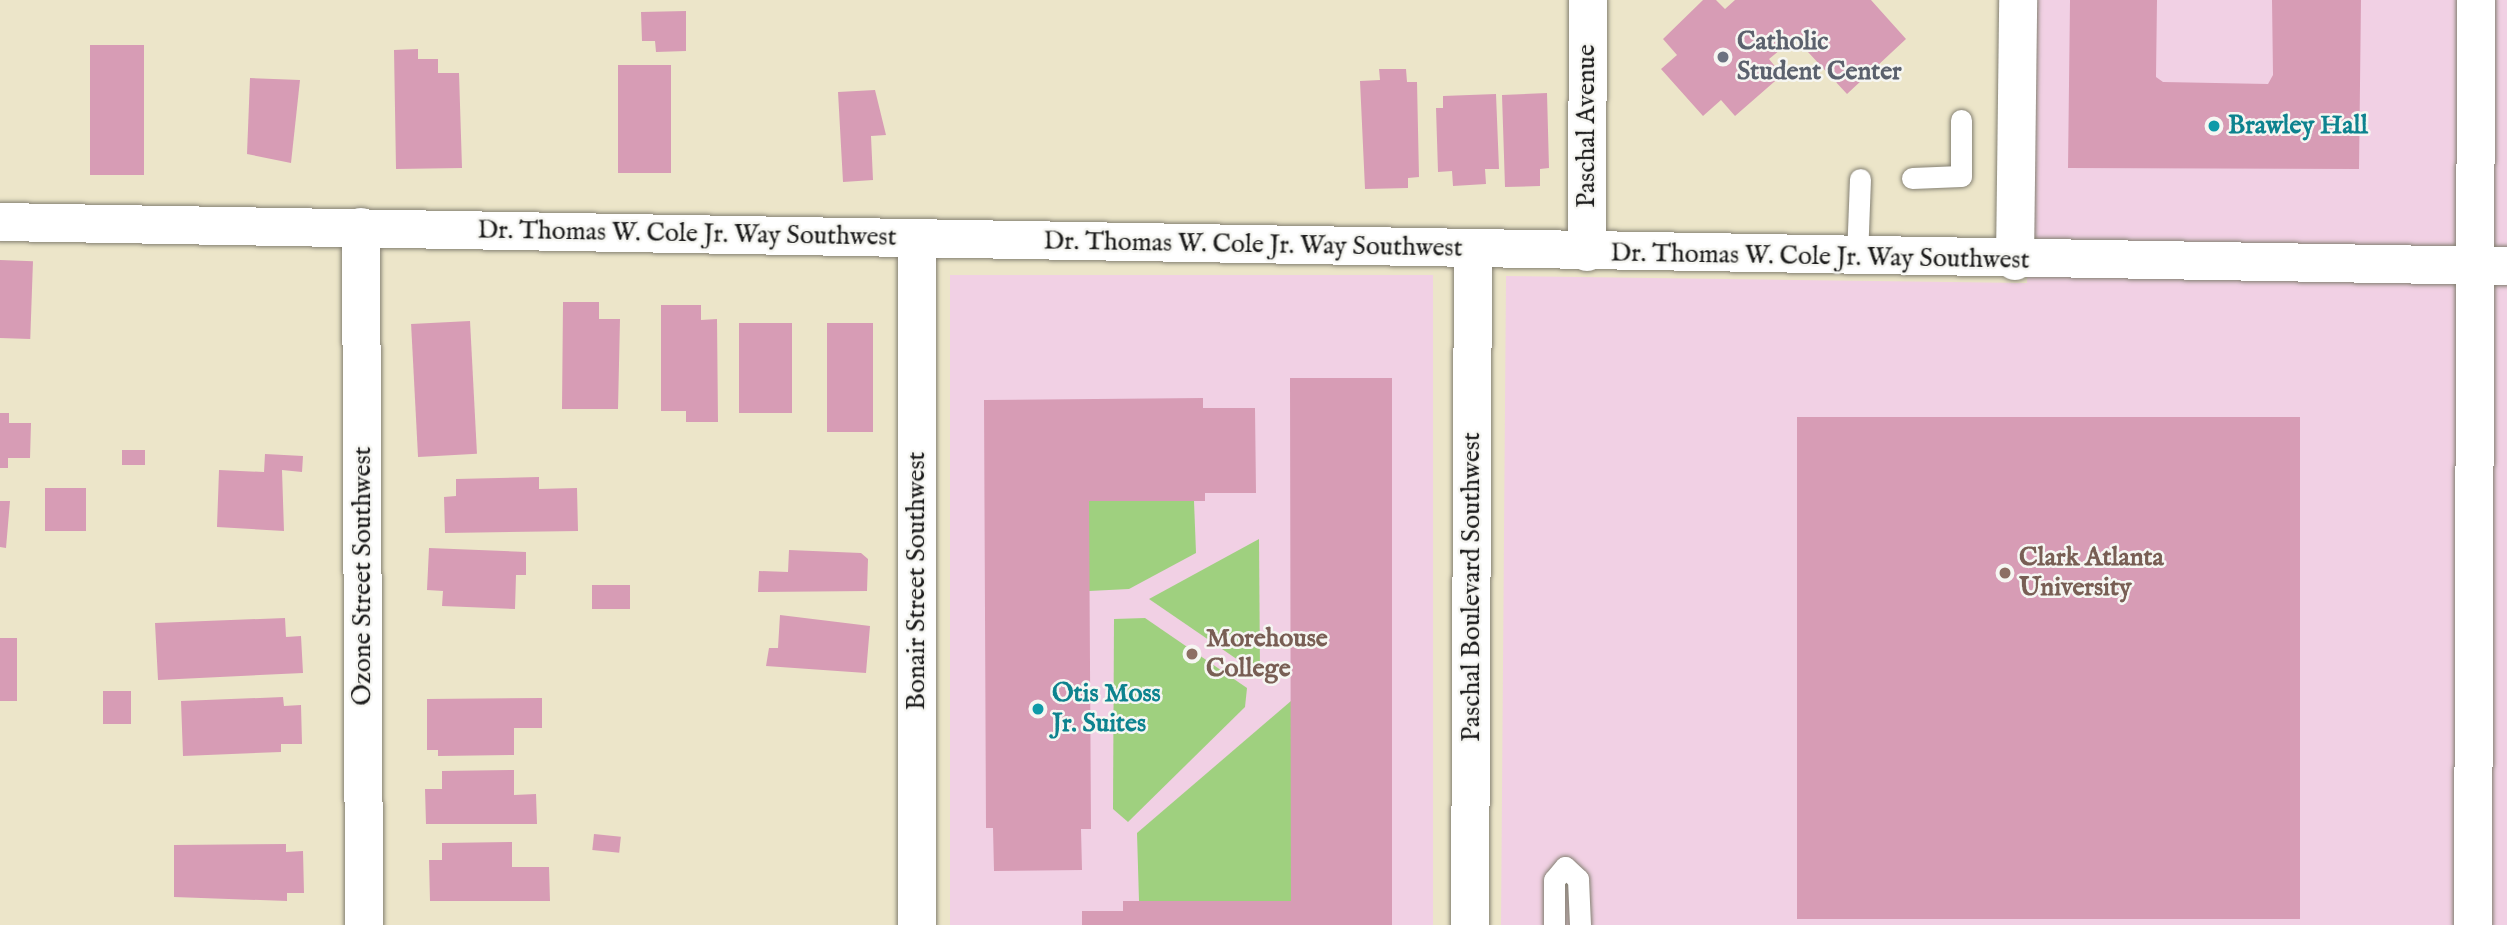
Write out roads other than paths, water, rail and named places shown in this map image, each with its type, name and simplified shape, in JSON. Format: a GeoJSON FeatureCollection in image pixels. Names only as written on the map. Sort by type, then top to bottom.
{"type":"FeatureCollection","features":[{"type":"Feature","properties":{"kind":"street","name":"Paschal Avenue"},"geometry":{"type":"LineString","coordinates":[[1587,252],[1588,0]]}},
{"type":"Feature","properties":{"kind":"street"},"geometry":{"type":"LineString","coordinates":[[2014,261],[2018,0]]}},
{"type":"Feature","properties":{"kind":"street"},"geometry":{"type":"LineString","coordinates":[[2473,925],[2491,265],[2476,0]]}},
{"type":"Feature","properties":{"kind":"street","name":"Dr. Thomas W. Cole Jr. Way Southwest"},"geometry":{"type":"LineString","coordinates":[[0,222],[2014,261],[2491,265]]}},
{"type":"Feature","properties":{"kind":"street","name":"Ozone Street Southwest"},"geometry":{"type":"LineString","coordinates":[[361,227],[364,925]]}},
{"type":"Feature","properties":{"kind":"street","name":"Bonair Street Southwest"},"geometry":{"type":"LineString","coordinates":[[917,238],[917,925]]}},
{"type":"Feature","properties":{"kind":"street","name":"Paschal Boulevard Southwest"},"geometry":{"type":"LineString","coordinates":[[1471,925],[1473,249]]}},
{"type":"Feature","properties":{"kind":"lane"},"geometry":{"type":"LineString","coordinates":[[1912,178],[1961,176],[1961,120]]}},
{"type":"Feature","properties":{"kind":"lane"},"geometry":{"type":"LineString","coordinates":[[1857,257],[1860,179]]}},
{"type":"Feature","properties":{"kind":"lane"},"geometry":{"type":"LineString","coordinates":[[1555,925],[1555,880],[1565,867],[1578,879],[1580,925]]}},
{"type":"Feature","properties":{"kind":"place","name":"Catholic Student Center"},"geometry":{"type":"Point","coordinates":[1723,57]}},
{"type":"Feature","properties":{"kind":"place","name":"Brawley Hall"},"geometry":{"type":"Point","coordinates":[2214,126]}},
{"type":"Feature","properties":{"kind":"place","name":"Clark Atlanta University"},"geometry":{"type":"Point","coordinates":[2005,573]}},
{"type":"Feature","properties":{"kind":"place","name":"Morehouse College"},"geometry":{"type":"Point","coordinates":[1192,654]}},
{"type":"Feature","properties":{"kind":"place","name":"Otis Moss Jr. Suites"},"geometry":{"type":"Point","coordinates":[1038,709]}}]}
